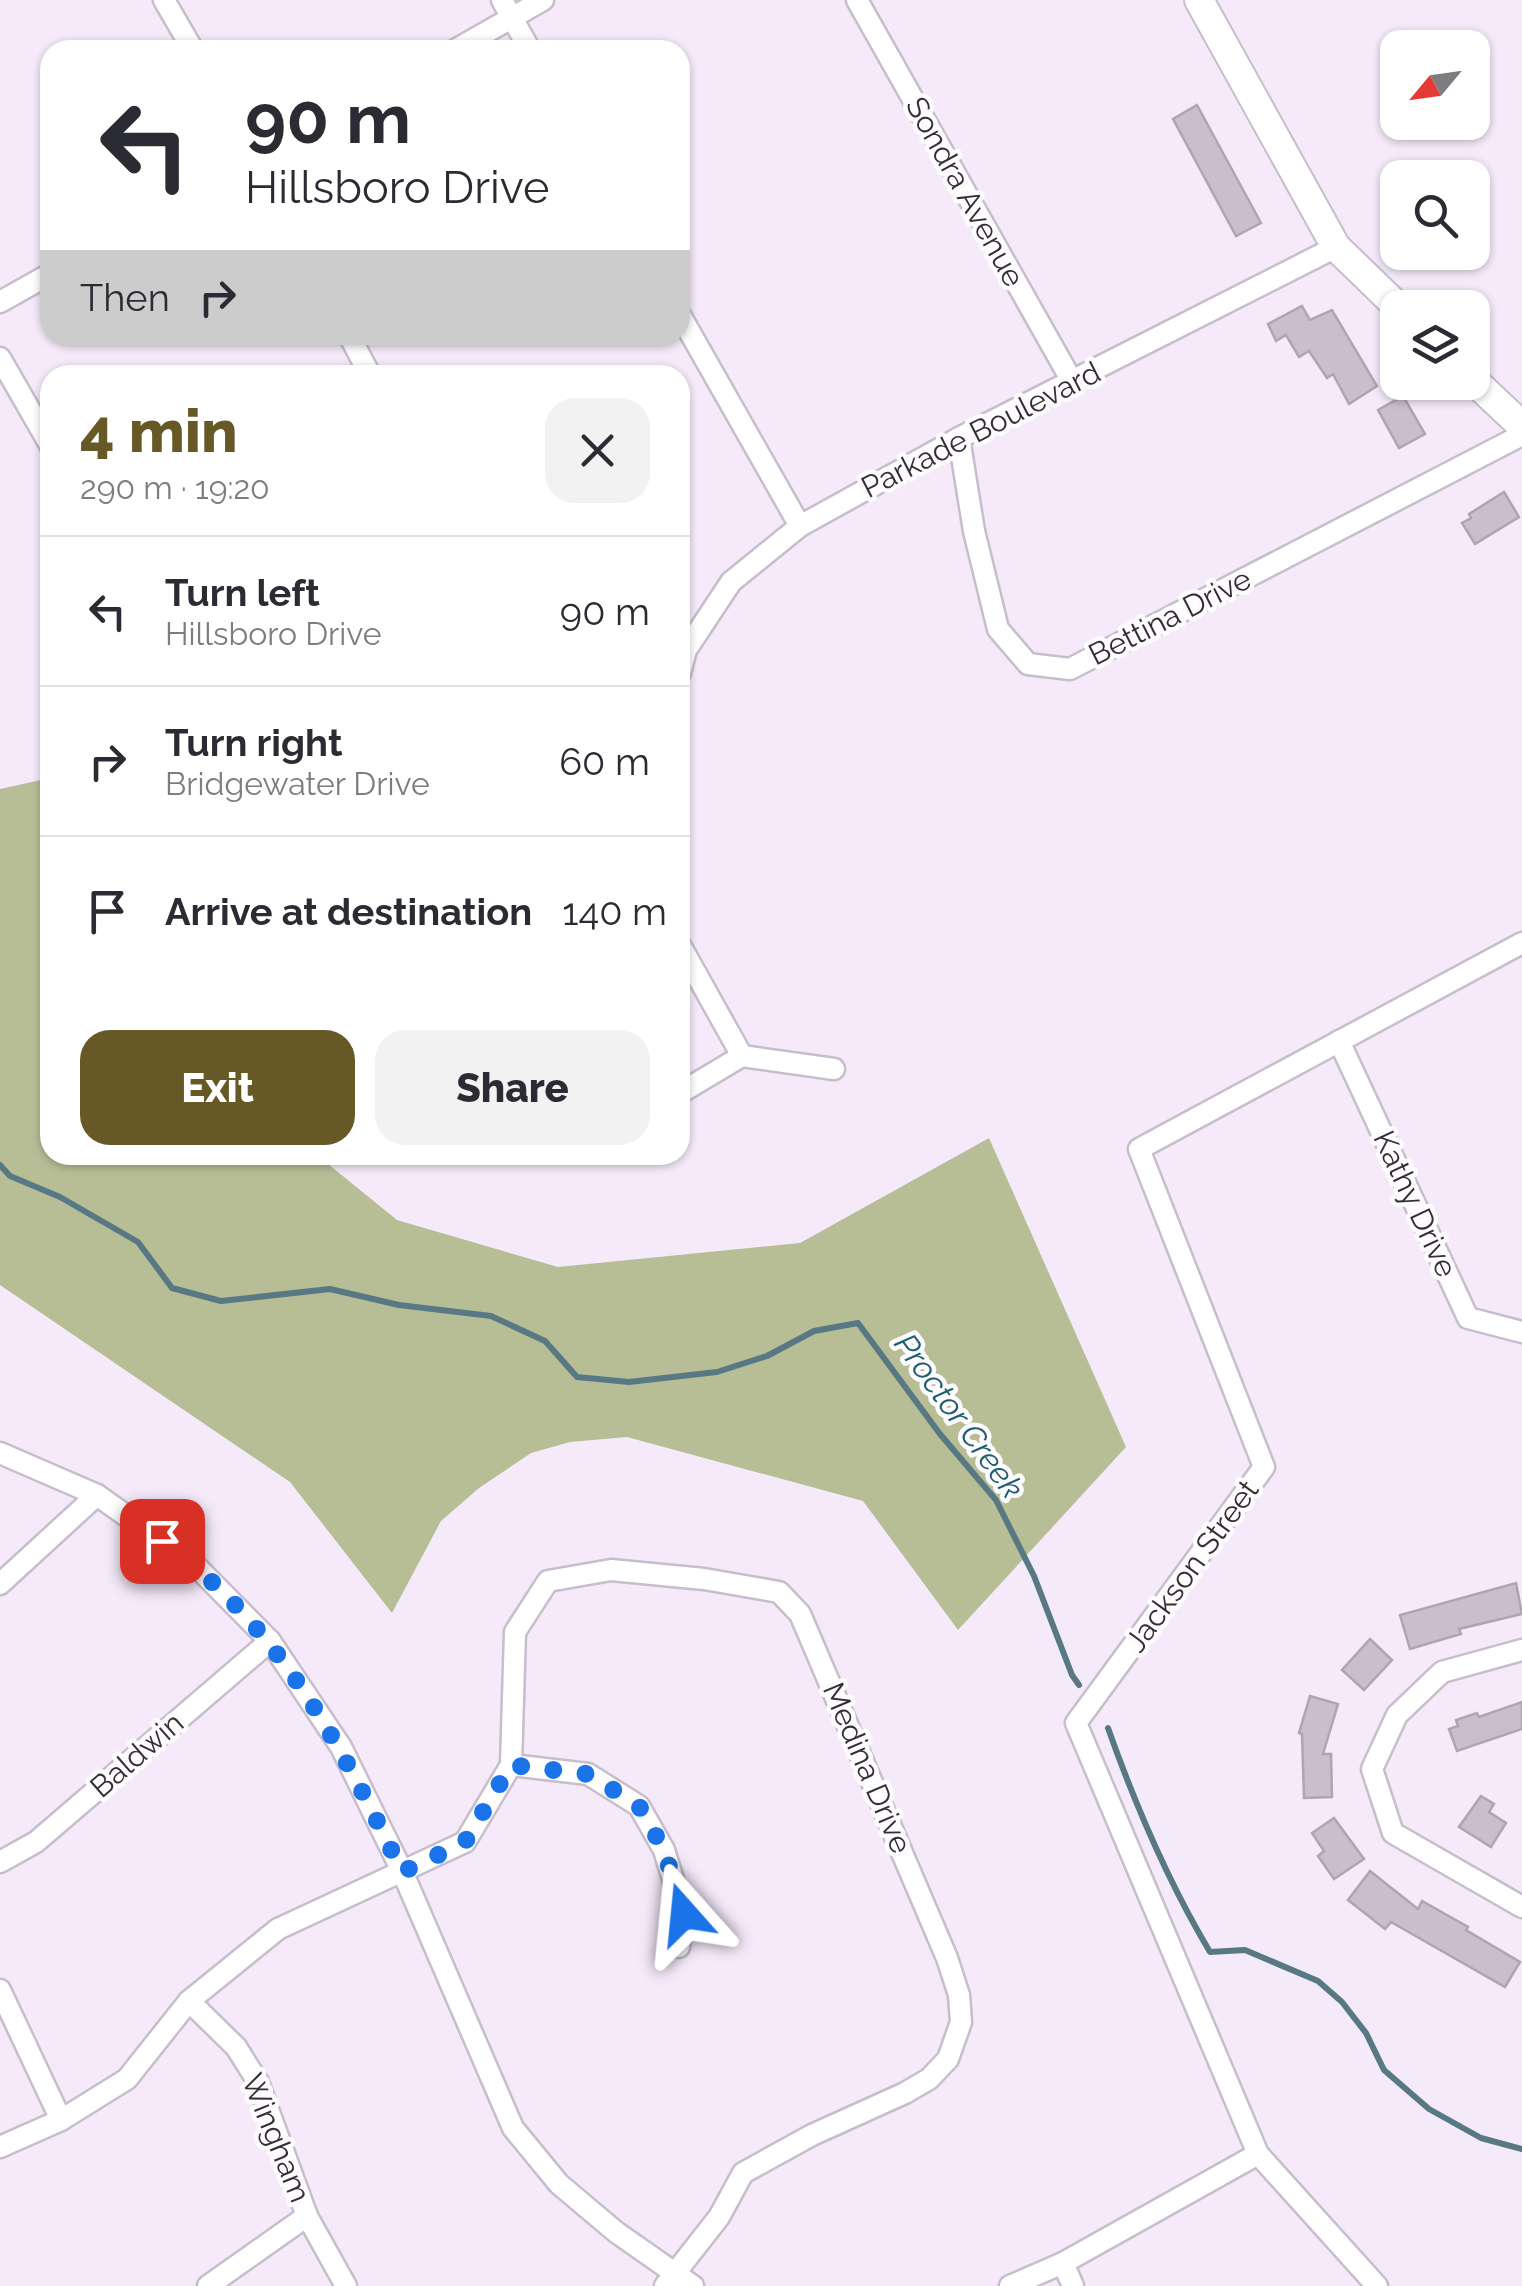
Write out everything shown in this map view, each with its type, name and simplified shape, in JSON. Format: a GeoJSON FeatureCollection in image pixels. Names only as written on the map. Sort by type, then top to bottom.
{"type":"FeatureCollection","features":[{"type":"Feature","properties":{"kind":"street"},"geometry":{"type":"LineString","coordinates":[[164,0],[187,40]]}},
{"type":"Feature","properties":{"kind":"street"},"geometry":{"type":"LineString","coordinates":[[467,40],[507,9],[544,0]]}},
{"type":"Feature","properties":{"kind":"street","name":"Sondra Avenue"},"geometry":{"type":"LineString","coordinates":[[857,0],[1072,383]]}},
{"type":"Feature","properties":{"kind":"street"},"geometry":{"type":"LineString","coordinates":[[1199,0],[1336,247],[1380,290]]}},
{"type":"Feature","properties":{"kind":"street"},"geometry":{"type":"LineString","coordinates":[[507,9],[524,40]]}},
{"type":"Feature","properties":{"kind":"street","name":"Parkade Boulevard"},"geometry":{"type":"LineString","coordinates":[[690,644],[731,582],[800,526],[960,438],[1336,247]]}},
{"type":"Feature","properties":{"kind":"street"},"geometry":{"type":"LineString","coordinates":[[0,302],[40,280]]}},
{"type":"Feature","properties":{"kind":"street"},"geometry":{"type":"LineString","coordinates":[[690,333],[800,526]]}},
{"type":"Feature","properties":{"kind":"street"},"geometry":{"type":"LineString","coordinates":[[0,358],[40,428]]}},
{"type":"Feature","properties":{"kind":"street"},"geometry":{"type":"LineString","coordinates":[[1490,395],[1522,426]]}},
{"type":"Feature","properties":{"kind":"street","name":"Bettina Drive"},"geometry":{"type":"LineString","coordinates":[[960,438],[974,531],[998,629],[1028,664],[1070,669],[1522,435]]}},
{"type":"Feature","properties":{"kind":"street","name":"Jackson Street"},"geometry":{"type":"LineString","coordinates":[[1377,2286],[1258,2154],[1076,1723],[1264,1468],[1138,1148],[1522,943]]}},
{"type":"Feature","properties":{"kind":"street"},"geometry":{"type":"LineString","coordinates":[[690,963],[742,1056]]}},
{"type":"Feature","properties":{"kind":"street","name":"Kathy Drive"},"geometry":{"type":"LineString","coordinates":[[1339,1041],[1468,1318],[1522,1332]]}},
{"type":"Feature","properties":{"kind":"street"},"geometry":{"type":"LineString","coordinates":[[690,1087],[742,1056],[834,1068]]}},
{"type":"Feature","properties":{"kind":"street"},"geometry":{"type":"LineString","coordinates":[[0,1452],[98,1495],[194,1564],[270,1641],[340,1747],[402,1872],[512,2128],[559,2184],[677,2282]]}},
{"type":"Feature","properties":{"kind":"street"},"geometry":{"type":"LineString","coordinates":[[0,1584],[98,1495]]}},
{"type":"Feature","properties":{"kind":"street","name":"Medina Drive"},"geometry":{"type":"LineString","coordinates":[[511,1765],[516,1632],[548,1580],[611,1570],[779,1592],[800,1614],[959,1995],[962,2022],[948,2059],[906,2094],[812,2135],[743,2173],[677,2282]]}},
{"type":"Feature","properties":{"kind":"street","name":"Baldwin"},"geometry":{"type":"LineString","coordinates":[[0,1862],[36,1842],[270,1641]]}},
{"type":"Feature","properties":{"kind":"street"},"geometry":{"type":"LineString","coordinates":[[1522,1650],[1442,1672],[1397,1715],[1372,1768],[1392,1833],[1522,1908]]}},
{"type":"Feature","properties":{"kind":"street"},"geometry":{"type":"LineString","coordinates":[[0,2147],[60,2120],[127,2078],[190,2001],[278,1929],[465,1842],[511,1765],[588,1774],[639,1806],[664,1850],[684,1914],[679,1947]]}},
{"type":"Feature","properties":{"kind":"street"},"geometry":{"type":"LineString","coordinates":[[0,1990],[60,2120]]}},
{"type":"Feature","properties":{"kind":"street","name":"Wingham"},"geometry":{"type":"LineString","coordinates":[[190,2001],[236,2047],[258,2082],[307,2216],[346,2286]]}},
{"type":"Feature","properties":{"kind":"street"},"geometry":{"type":"LineString","coordinates":[[1010,2286],[1064,2263],[1258,2154]]}},
{"type":"Feature","properties":{"kind":"street"},"geometry":{"type":"LineString","coordinates":[[208,2286],[307,2216]]}},
{"type":"Feature","properties":{"kind":"street"},"geometry":{"type":"LineString","coordinates":[[1064,2263],[1072,2286]]}},
{"type":"Feature","properties":{"kind":"green space"},"geometry":{"type":"Polygon","coordinates":[[[40,780],[40,1165],[329,1165],[397,1220],[558,1267],[800,1243],[989,1138],[1126,1447],[958,1630],[863,1501],[627,1437],[570,1442],[531,1453],[479,1488],[441,1521],[392,1613],[290,1482],[0,1285],[0,789],[40,780]]]}},
{"type":"Feature","properties":{"kind":"building"},"geometry":{"type":"Polygon","coordinates":[[[1197,105],[1261,223],[1236,236],[1173,119],[1197,105]]]}},
{"type":"Feature","properties":{"kind":"building"},"geometry":{"type":"Polygon","coordinates":[[[1302,306],[1310,320],[1332,310],[1377,386],[1349,404],[1333,374],[1327,378],[1309,351],[1299,357],[1286,335],[1276,341],[1268,324],[1302,306]]]}},
{"type":"Feature","properties":{"kind":"building"},"geometry":{"type":"Polygon","coordinates":[[[1396,400],[1405,400],[1425,434],[1399,448],[1378,410],[1396,400]]]}},
{"type":"Feature","properties":{"kind":"building"},"geometry":{"type":"Polygon","coordinates":[[[1504,492],[1519,517],[1475,544],[1462,523],[1471,518],[1469,514],[1504,492]]]}},
{"type":"Feature","properties":{"kind":"building"},"geometry":{"type":"Polygon","coordinates":[[[1516,1583],[1522,1614],[1459,1629],[1461,1634],[1410,1649],[1400,1615],[1516,1583]]]}},
{"type":"Feature","properties":{"kind":"building"},"geometry":{"type":"Polygon","coordinates":[[[1370,1639],[1392,1660],[1364,1690],[1342,1670],[1370,1639]]]}},
{"type":"Feature","properties":{"kind":"building"},"geometry":{"type":"Polygon","coordinates":[[[1310,1696],[1338,1704],[1323,1754],[1331,1754],[1332,1797],[1304,1798],[1299,1733],[1310,1696]]]}},
{"type":"Feature","properties":{"kind":"building"},"geometry":{"type":"Polygon","coordinates":[[[1522,1702],[1522,1729],[1457,1751],[1449,1729],[1458,1726],[1456,1720],[1477,1713],[1479,1717],[1522,1702]]]}},
{"type":"Feature","properties":{"kind":"building"},"geometry":{"type":"Polygon","coordinates":[[[1481,1796],[1494,1804],[1489,1812],[1506,1823],[1491,1847],[1459,1827],[1481,1796]]]}},
{"type":"Feature","properties":{"kind":"building"},"geometry":{"type":"Polygon","coordinates":[[[1334,1818],[1364,1859],[1334,1879],[1318,1856],[1324,1851],[1312,1833],[1334,1818]]]}},
{"type":"Feature","properties":{"kind":"building"},"geometry":{"type":"Polygon","coordinates":[[[1370,1871],[1418,1909],[1422,1901],[1520,1962],[1505,1987],[1391,1922],[1385,1929],[1348,1900],[1370,1871]]]}},
{"type":"Feature","properties":{"kind":"waterway","name":"Proctor Creek"},"geometry":{"type":"LineString","coordinates":[[0,1165],[10,1176],[60,1197],[138,1242],[172,1288],[221,1301],[330,1289],[399,1305],[491,1316],[545,1341],[577,1377],[629,1382],[717,1372],[767,1356],[814,1331],[858,1323],[940,1434],[996,1500],[1034,1576],[1079,1685]]}},
{"type":"Feature","properties":{"kind":"waterway","name":"Proctor Creek"},"geometry":{"type":"LineString","coordinates":[[1108,1728],[1153,1843],[1210,1952],[1245,1950],[1318,1981],[1342,2002],[1366,2033],[1384,2070],[1429,2109],[1481,2138],[1522,2149]]}},
{"type":"Feature","properties":{"kind":"route"},"geometry":{"type":"LineString","coordinates":[[162,1541],[194,1564],[270,1641],[340,1747],[402,1872],[465,1842],[511,1765],[588,1774],[639,1806],[664,1850],[684,1914]]}}]}
